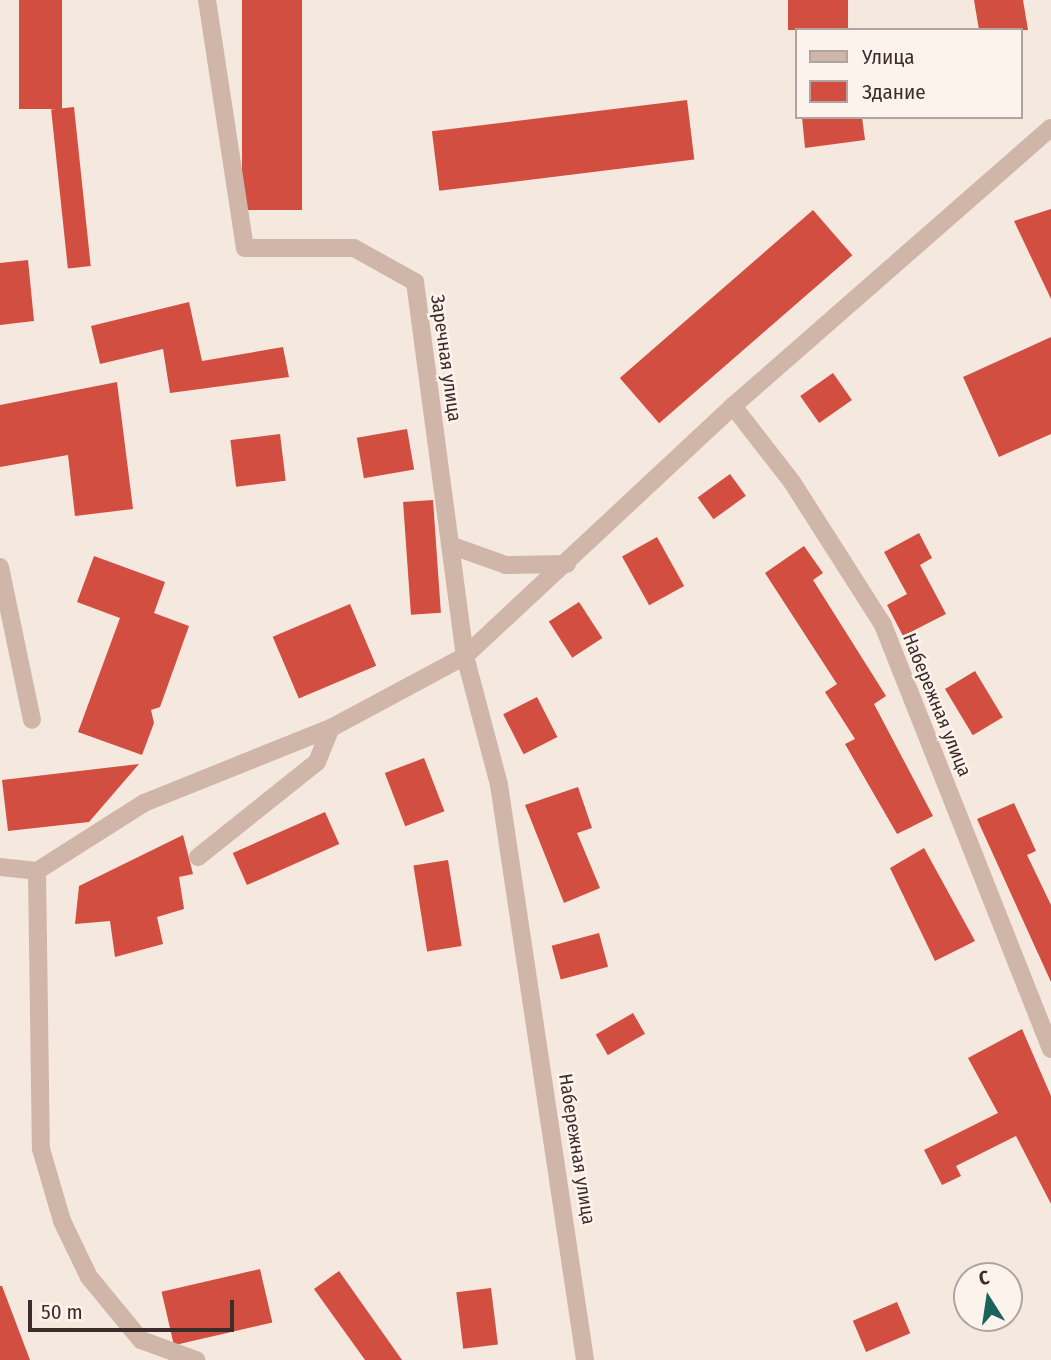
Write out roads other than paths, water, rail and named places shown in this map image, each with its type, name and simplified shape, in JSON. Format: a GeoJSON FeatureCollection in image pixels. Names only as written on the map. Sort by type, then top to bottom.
{"type":"FeatureCollection","features":[{"type":"Feature","properties":{"kind":"street","name":"Заречная улица"},"geometry":{"type":"LineString","coordinates":[[207,0],[245,248],[354,248],[415,282],[465,656]]}},
{"type":"Feature","properties":{"kind":"street"},"geometry":{"type":"LineString","coordinates":[[0,867],[37,871],[144,803],[331,728],[465,656],[567,564],[733,406],[1051,128]]}},
{"type":"Feature","properties":{"kind":"street","name":"Набережная улица"},"geometry":{"type":"LineString","coordinates":[[733,406],[792,482],[883,625],[1051,1049]]}},
{"type":"Feature","properties":{"kind":"street"},"geometry":{"type":"LineString","coordinates":[[450,545],[506,565],[567,564]]}},
{"type":"Feature","properties":{"kind":"street"},"geometry":{"type":"LineString","coordinates":[[0,567],[32,720]]}},
{"type":"Feature","properties":{"kind":"street","name":"Набережная улица"},"geometry":{"type":"LineString","coordinates":[[465,656],[499,785],[585,1360]]}},
{"type":"Feature","properties":{"kind":"street"},"geometry":{"type":"LineString","coordinates":[[198,857],[317,762],[331,728]]}},
{"type":"Feature","properties":{"kind":"street"},"geometry":{"type":"LineString","coordinates":[[37,871],[41,1149],[62,1221],[89,1277],[141,1340],[160,1356],[196,1360]]}}]}
